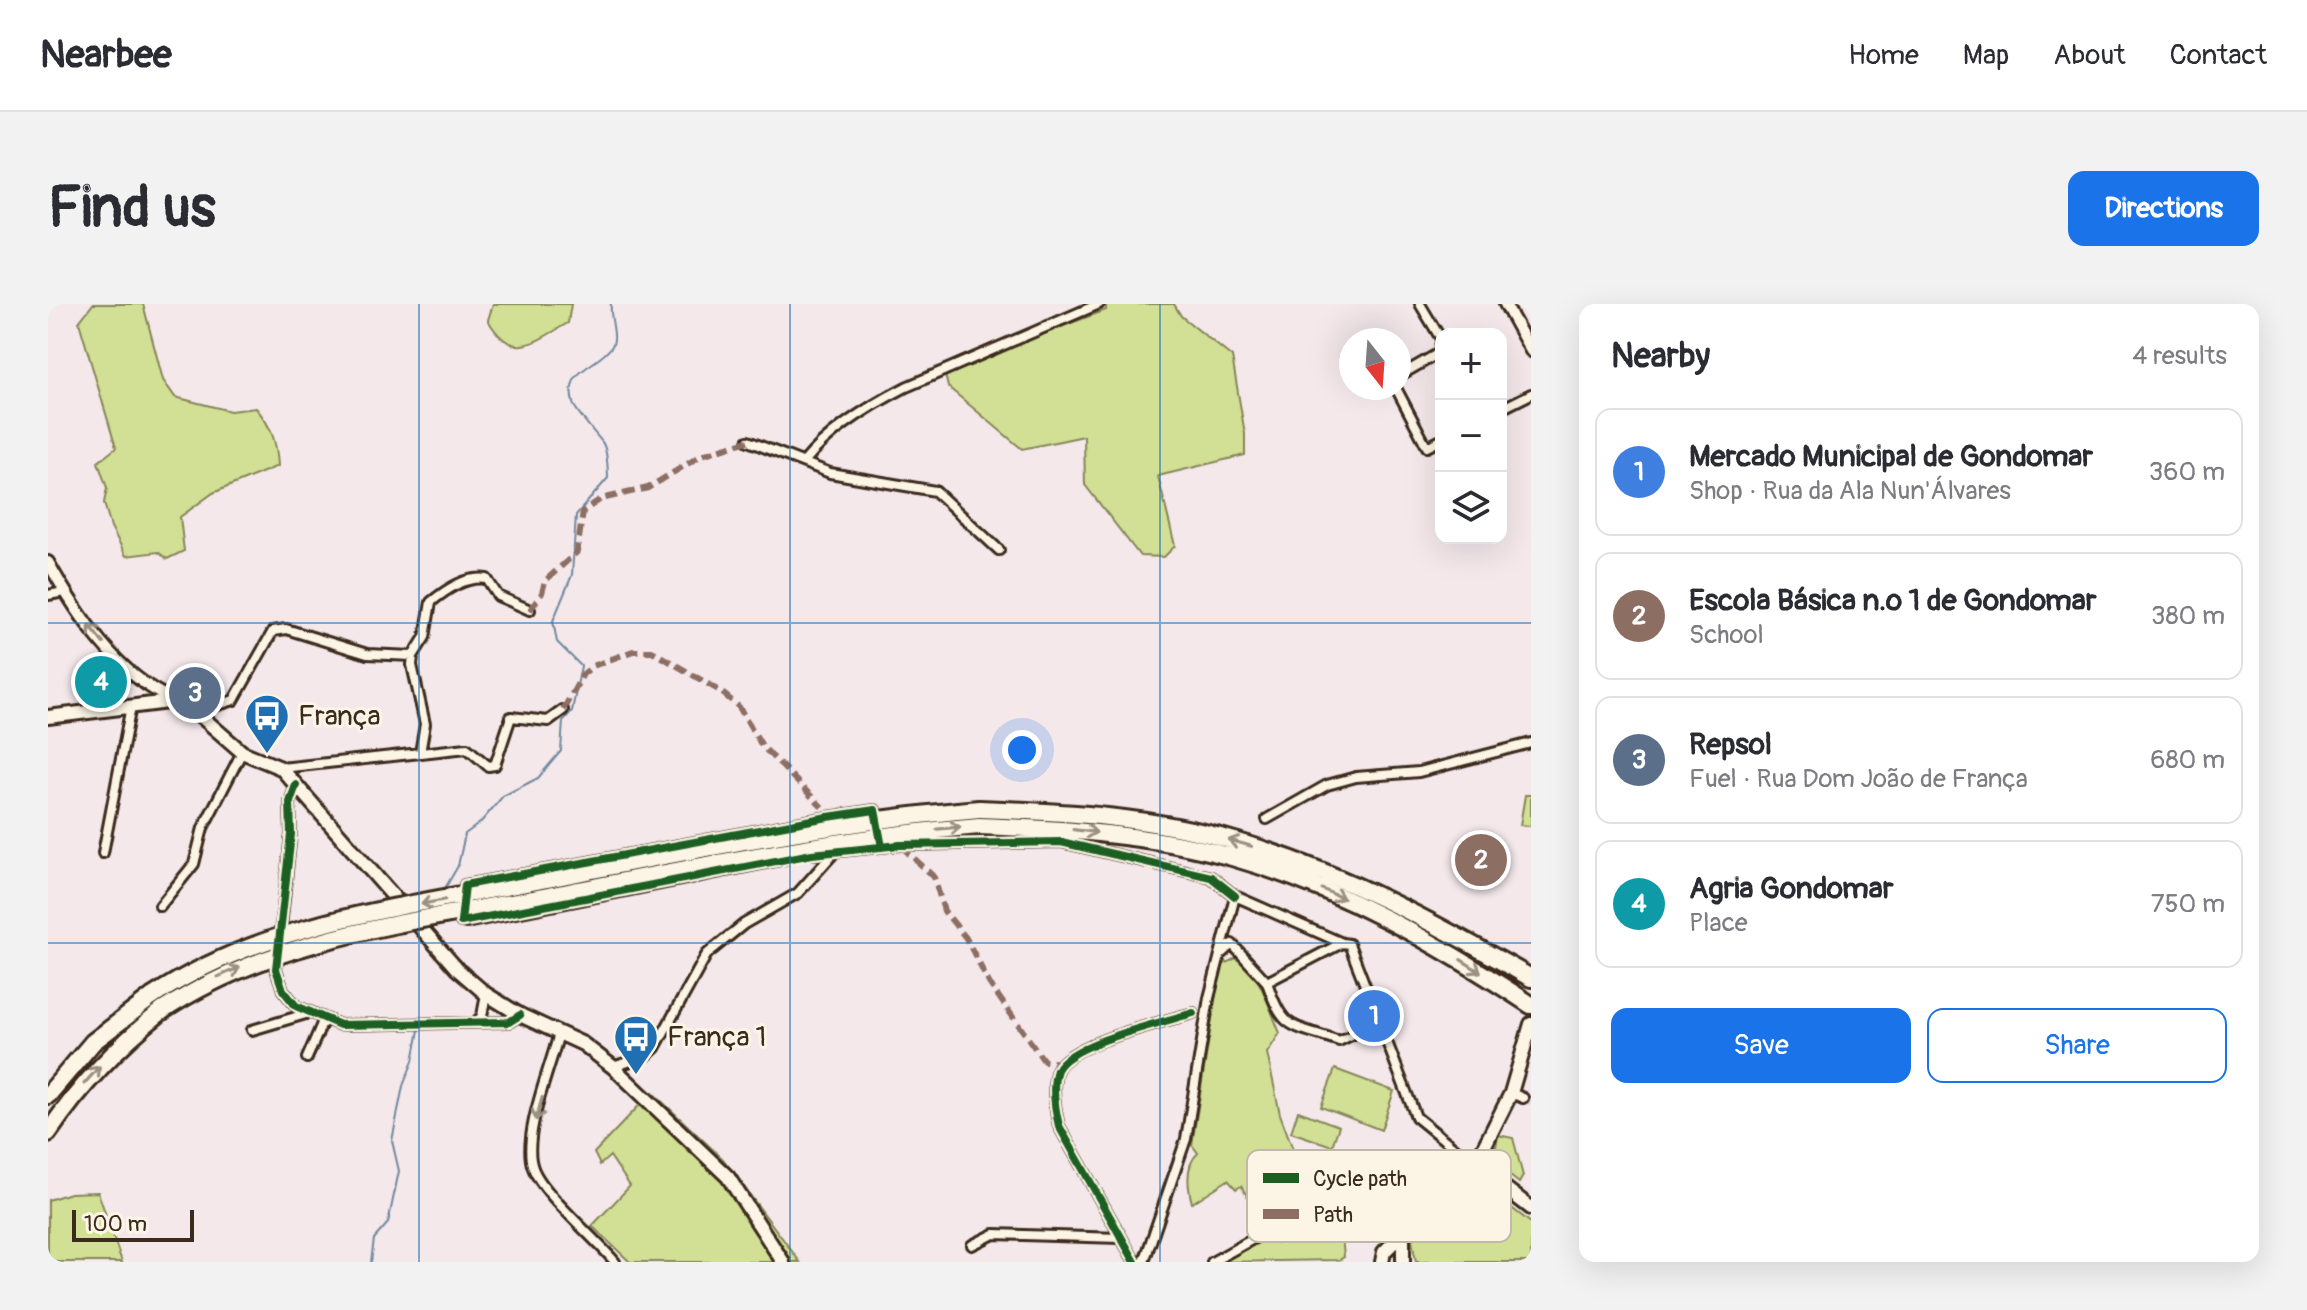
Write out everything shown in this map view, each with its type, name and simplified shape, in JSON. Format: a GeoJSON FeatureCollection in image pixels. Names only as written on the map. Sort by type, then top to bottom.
{"type":"FeatureCollection","features":[{"type":"Feature","properties":{"kind":"highway"},"geometry":{"type":"LineString","coordinates":[[48,1133],[71,1099],[184,976],[247,947],[342,920],[795,831],[879,818],[1094,816],[1150,823],[1236,841],[1314,867],[1418,914],[1531,978]]}},
{"type":"Feature","properties":{"kind":"highway"},"geometry":{"type":"LineString","coordinates":[[979,818],[1106,834],[1231,857],[1308,883],[1410,928],[1531,1005]]}},
{"type":"Feature","properties":{"kind":"highway"},"geometry":{"type":"LineString","coordinates":[[48,1095],[93,1042],[157,1004]]}},
{"type":"Feature","properties":{"kind":"main road"},"geometry":{"type":"LineString","coordinates":[[48,717],[176,701],[196,712],[242,752],[281,768],[457,969],[486,994],[520,1015],[595,1051],[728,1177],[783,1262]]}},
{"type":"Feature","properties":{"kind":"main road"},"geometry":{"type":"LineString","coordinates":[[1486,1150],[1517,1096],[1531,1024]]}},
{"type":"Feature","properties":{"kind":"main road"},"geometry":{"type":"LineString","coordinates":[[1511,1192],[1531,1208]]}},
{"type":"Feature","properties":{"kind":"main road"},"geometry":{"type":"LineString","coordinates":[[1385,1256],[1394,1248],[1404,1259]]}},
{"type":"Feature","properties":{"kind":"street"},"geometry":{"type":"LineString","coordinates":[[804,462],[818,445],[906,387],[1099,304]]}},
{"type":"Feature","properties":{"kind":"street"},"geometry":{"type":"LineString","coordinates":[[1420,304],[1435,330]]}},
{"type":"Feature","properties":{"kind":"street"},"geometry":{"type":"LineString","coordinates":[[1505,304],[1531,351]]}},
{"type":"Feature","properties":{"kind":"street"},"geometry":{"type":"LineString","coordinates":[[1411,369],[1435,355]]}},
{"type":"Feature","properties":{"kind":"street"},"geometry":{"type":"LineString","coordinates":[[1507,406],[1531,394]]}},
{"type":"Feature","properties":{"kind":"street"},"geometry":{"type":"LineString","coordinates":[[1402,400],[1427,447],[1435,443]]}},
{"type":"Feature","properties":{"kind":"street"},"geometry":{"type":"LineString","coordinates":[[748,441],[830,473],[935,491],[999,550]]}},
{"type":"Feature","properties":{"kind":"street"},"geometry":{"type":"LineString","coordinates":[[48,562],[65,592],[119,662],[153,689],[176,701]]}},
{"type":"Feature","properties":{"kind":"street"},"geometry":{"type":"LineString","coordinates":[[420,753],[425,724],[423,702],[414,682],[413,656],[425,637],[431,602],[455,585],[477,578],[487,579],[498,596],[530,610]]}},
{"type":"Feature","properties":{"kind":"street"},"geometry":{"type":"LineString","coordinates":[[48,595],[65,592]]}},
{"type":"Feature","properties":{"kind":"street"},"geometry":{"type":"LineString","coordinates":[[196,712],[234,700],[273,631],[286,629],[367,654],[413,656]]}},
{"type":"Feature","properties":{"kind":"street"},"geometry":{"type":"LineString","coordinates":[[103,853],[131,706]]}},
{"type":"Feature","properties":{"kind":"street"},"geometry":{"type":"LineString","coordinates":[[281,768],[467,748],[488,766],[495,765],[511,717],[548,721],[563,710]]}},
{"type":"Feature","properties":{"kind":"street"},"geometry":{"type":"LineString","coordinates":[[1267,819],[1327,785],[1356,777],[1419,772],[1531,743]]}},
{"type":"Feature","properties":{"kind":"street"},"geometry":{"type":"LineString","coordinates":[[160,906],[194,864],[203,828],[242,752]]}},
{"type":"Feature","properties":{"kind":"street"},"geometry":{"type":"LineString","coordinates":[[296,785],[290,802],[291,834],[276,969],[283,990],[296,1006],[340,1025],[509,1022],[520,1015]]}},
{"type":"Feature","properties":{"kind":"street"},"geometry":{"type":"LineString","coordinates":[[882,847],[875,810],[828,817],[465,885],[461,922],[812,854],[833,854],[900,845],[1061,842],[1211,877],[1235,896],[1349,944],[1416,1117],[1457,1150]]}},
{"type":"Feature","properties":{"kind":"street"},"geometry":{"type":"LineString","coordinates":[[613,1067],[646,1056],[655,1048],[707,954],[744,924],[798,893],[833,854],[828,817]]}},
{"type":"Feature","properties":{"kind":"street"},"geometry":{"type":"LineString","coordinates":[[1144,1262],[1186,1139],[1209,998],[1235,896]]}},
{"type":"Feature","properties":{"kind":"street"},"geometry":{"type":"LineString","coordinates":[[1267,982],[1342,943]]}},
{"type":"Feature","properties":{"kind":"street"},"geometry":{"type":"LineString","coordinates":[[1221,953],[1232,944],[1267,982],[1278,1015],[1288,1023],[1339,1041],[1379,1022]]}},
{"type":"Feature","properties":{"kind":"street"},"geometry":{"type":"LineString","coordinates":[[476,1023],[482,1016],[486,994]]}},
{"type":"Feature","properties":{"kind":"street"},"geometry":{"type":"LineString","coordinates":[[252,1030],[309,1013]]}},
{"type":"Feature","properties":{"kind":"street"},"geometry":{"type":"LineString","coordinates":[[1135,1262],[1059,1126],[1054,1105],[1056,1072],[1062,1063],[1086,1045],[1193,1013]]}},
{"type":"Feature","properties":{"kind":"street"},"geometry":{"type":"LineString","coordinates":[[307,1058],[324,1019]]}},
{"type":"Feature","properties":{"kind":"street"},"geometry":{"type":"LineString","coordinates":[[559,1033],[534,1125],[530,1158],[539,1180],[615,1262]]}},
{"type":"Feature","properties":{"kind":"street"},"geometry":{"type":"LineString","coordinates":[[972,1245],[994,1234],[1120,1238]]}},
{"type":"Feature","properties":{"kind":"street"},"geometry":{"type":"LineString","coordinates":[[1212,1262],[1248,1242]]}},
{"type":"Feature","properties":{"kind":"green space"},"geometry":{"type":"Polygon","coordinates":[[[93,304],[143,304],[163,380],[175,397],[230,411],[256,408],[275,442],[278,466],[213,493],[180,517],[184,551],[167,559],[158,552],[126,556],[111,527],[104,503],[107,488],[98,462],[116,448],[79,322],[93,304]]]}},
{"type":"Feature","properties":{"kind":"green space"},"geometry":{"type":"Polygon","coordinates":[[[493,304],[571,304],[568,323],[534,342],[515,345],[497,333],[488,320],[493,304]]]}},
{"type":"Feature","properties":{"kind":"green space"},"geometry":{"type":"Polygon","coordinates":[[[1106,304],[1174,304],[1181,316],[1232,357],[1245,434],[1245,455],[1158,476],[1175,546],[1164,557],[1140,556],[1085,485],[1084,436],[1022,449],[948,387],[944,371],[1106,310],[1106,304]]]}},
{"type":"Feature","properties":{"kind":"green space"},"geometry":{"type":"Polygon","coordinates":[[[1525,795],[1531,795],[1531,826],[1520,825],[1525,795]]]}},
{"type":"Feature","properties":{"kind":"green space"},"geometry":{"type":"Polygon","coordinates":[[[1236,958],[1251,970],[1280,1033],[1267,1053],[1280,1114],[1293,1150],[1247,1150],[1247,1196],[1241,1186],[1236,1189],[1228,1180],[1192,1203],[1189,1170],[1198,1153],[1192,1145],[1222,965],[1236,958]]]}},
{"type":"Feature","properties":{"kind":"green space"},"geometry":{"type":"Polygon","coordinates":[[[1335,1069],[1394,1091],[1381,1130],[1321,1107],[1335,1069]]]}},
{"type":"Feature","properties":{"kind":"green space"},"geometry":{"type":"Polygon","coordinates":[[[652,1092],[723,1159],[800,1262],[630,1262],[592,1226],[630,1186],[610,1156],[600,1165],[594,1153],[652,1092]]]}},
{"type":"Feature","properties":{"kind":"green space"},"geometry":{"type":"Polygon","coordinates":[[[1298,1111],[1339,1126],[1332,1146],[1291,1132],[1298,1111]]]}},
{"type":"Feature","properties":{"kind":"green space"},"geometry":{"type":"Polygon","coordinates":[[[1498,1135],[1513,1138],[1523,1176],[1519,1183],[1511,1177],[1511,1150],[1497,1150],[1498,1135]]]}},
{"type":"Feature","properties":{"kind":"green space"},"geometry":{"type":"Polygon","coordinates":[[[98,1192],[122,1262],[48,1262],[48,1200],[70,1193],[98,1192]]]}},
{"type":"Feature","properties":{"kind":"green space"},"geometry":{"type":"Polygon","coordinates":[[[1511,1208],[1531,1223],[1531,1262],[1416,1262],[1412,1242],[1511,1242],[1511,1208]]]}},
{"type":"Feature","properties":{"kind":"green space"},"geometry":{"type":"Polygon","coordinates":[[[1342,1242],[1344,1257],[1339,1260],[1220,1262],[1255,1243],[1342,1242]]]}},
{"type":"Feature","properties":{"kind":"waterway"},"geometry":{"type":"LineString","coordinates":[[444,890],[458,866],[465,834],[480,823],[503,796],[538,778],[561,751],[563,721],[572,711],[581,666],[557,642],[553,621],[572,575],[576,515],[608,478],[604,445],[581,417],[573,403],[571,391],[577,375],[606,353],[614,342],[611,304]]}},
{"type":"Feature","properties":{"kind":"waterway"},"geometry":{"type":"LineString","coordinates":[[371,1262],[374,1239],[388,1223],[399,1171],[392,1141],[419,1030]]}},
{"type":"Feature","properties":{"kind":"tunnel"},"geometry":{"type":"LineString","coordinates":[[1523,1098],[1531,1101]]}},
{"type":"Feature","properties":{"kind":"marked path"},"geometry":{"type":"LineString","coordinates":[[530,610],[542,593],[545,581],[577,552],[583,511],[601,499],[648,488],[702,455],[748,441]]}},
{"type":"Feature","properties":{"kind":"marked path"},"geometry":{"type":"LineString","coordinates":[[563,710],[583,674],[593,666],[633,651],[652,651],[720,691],[739,707],[762,746],[822,807]]}},
{"type":"Feature","properties":{"kind":"marked path"},"geometry":{"type":"LineString","coordinates":[[901,846],[934,877],[944,911],[966,938],[989,983],[1044,1061],[1062,1063]]}},
{"type":"Feature","properties":{"kind":"cycle path"},"geometry":{"type":"LineString","coordinates":[[296,785],[290,802],[291,834],[276,969],[283,990],[296,1006],[340,1025],[509,1022],[520,1015]]}},
{"type":"Feature","properties":{"kind":"cycle path"},"geometry":{"type":"LineString","coordinates":[[882,847],[875,810],[828,817],[465,885],[461,922],[812,854],[900,845],[1061,842],[1211,877],[1235,896]]}},
{"type":"Feature","properties":{"kind":"cycle path"},"geometry":{"type":"LineString","coordinates":[[1135,1262],[1059,1126],[1054,1098],[1055,1077],[1065,1060],[1098,1042],[1193,1013]]}},
{"type":"Feature","properties":{"kind":"place","name":"Agria Gondomar"},"geometry":{"type":"Point","coordinates":[101,682]}},
{"type":"Feature","properties":{"kind":"place","name":"Repsol"},"geometry":{"type":"Point","coordinates":[195,693]}},
{"type":"Feature","properties":{"kind":"place","name":"França"},"geometry":{"type":"Point","coordinates":[267,755]}},
{"type":"Feature","properties":{"kind":"place","name":"Escola Básica n.º 1 de Gondomar"},"geometry":{"type":"Point","coordinates":[1481,860]}},
{"type":"Feature","properties":{"kind":"place","name":"Mercado Municipal de Gondomar"},"geometry":{"type":"Point","coordinates":[1374,1016]}},
{"type":"Feature","properties":{"kind":"place","name":"França 1"},"geometry":{"type":"Point","coordinates":[636,1076]}}]}
